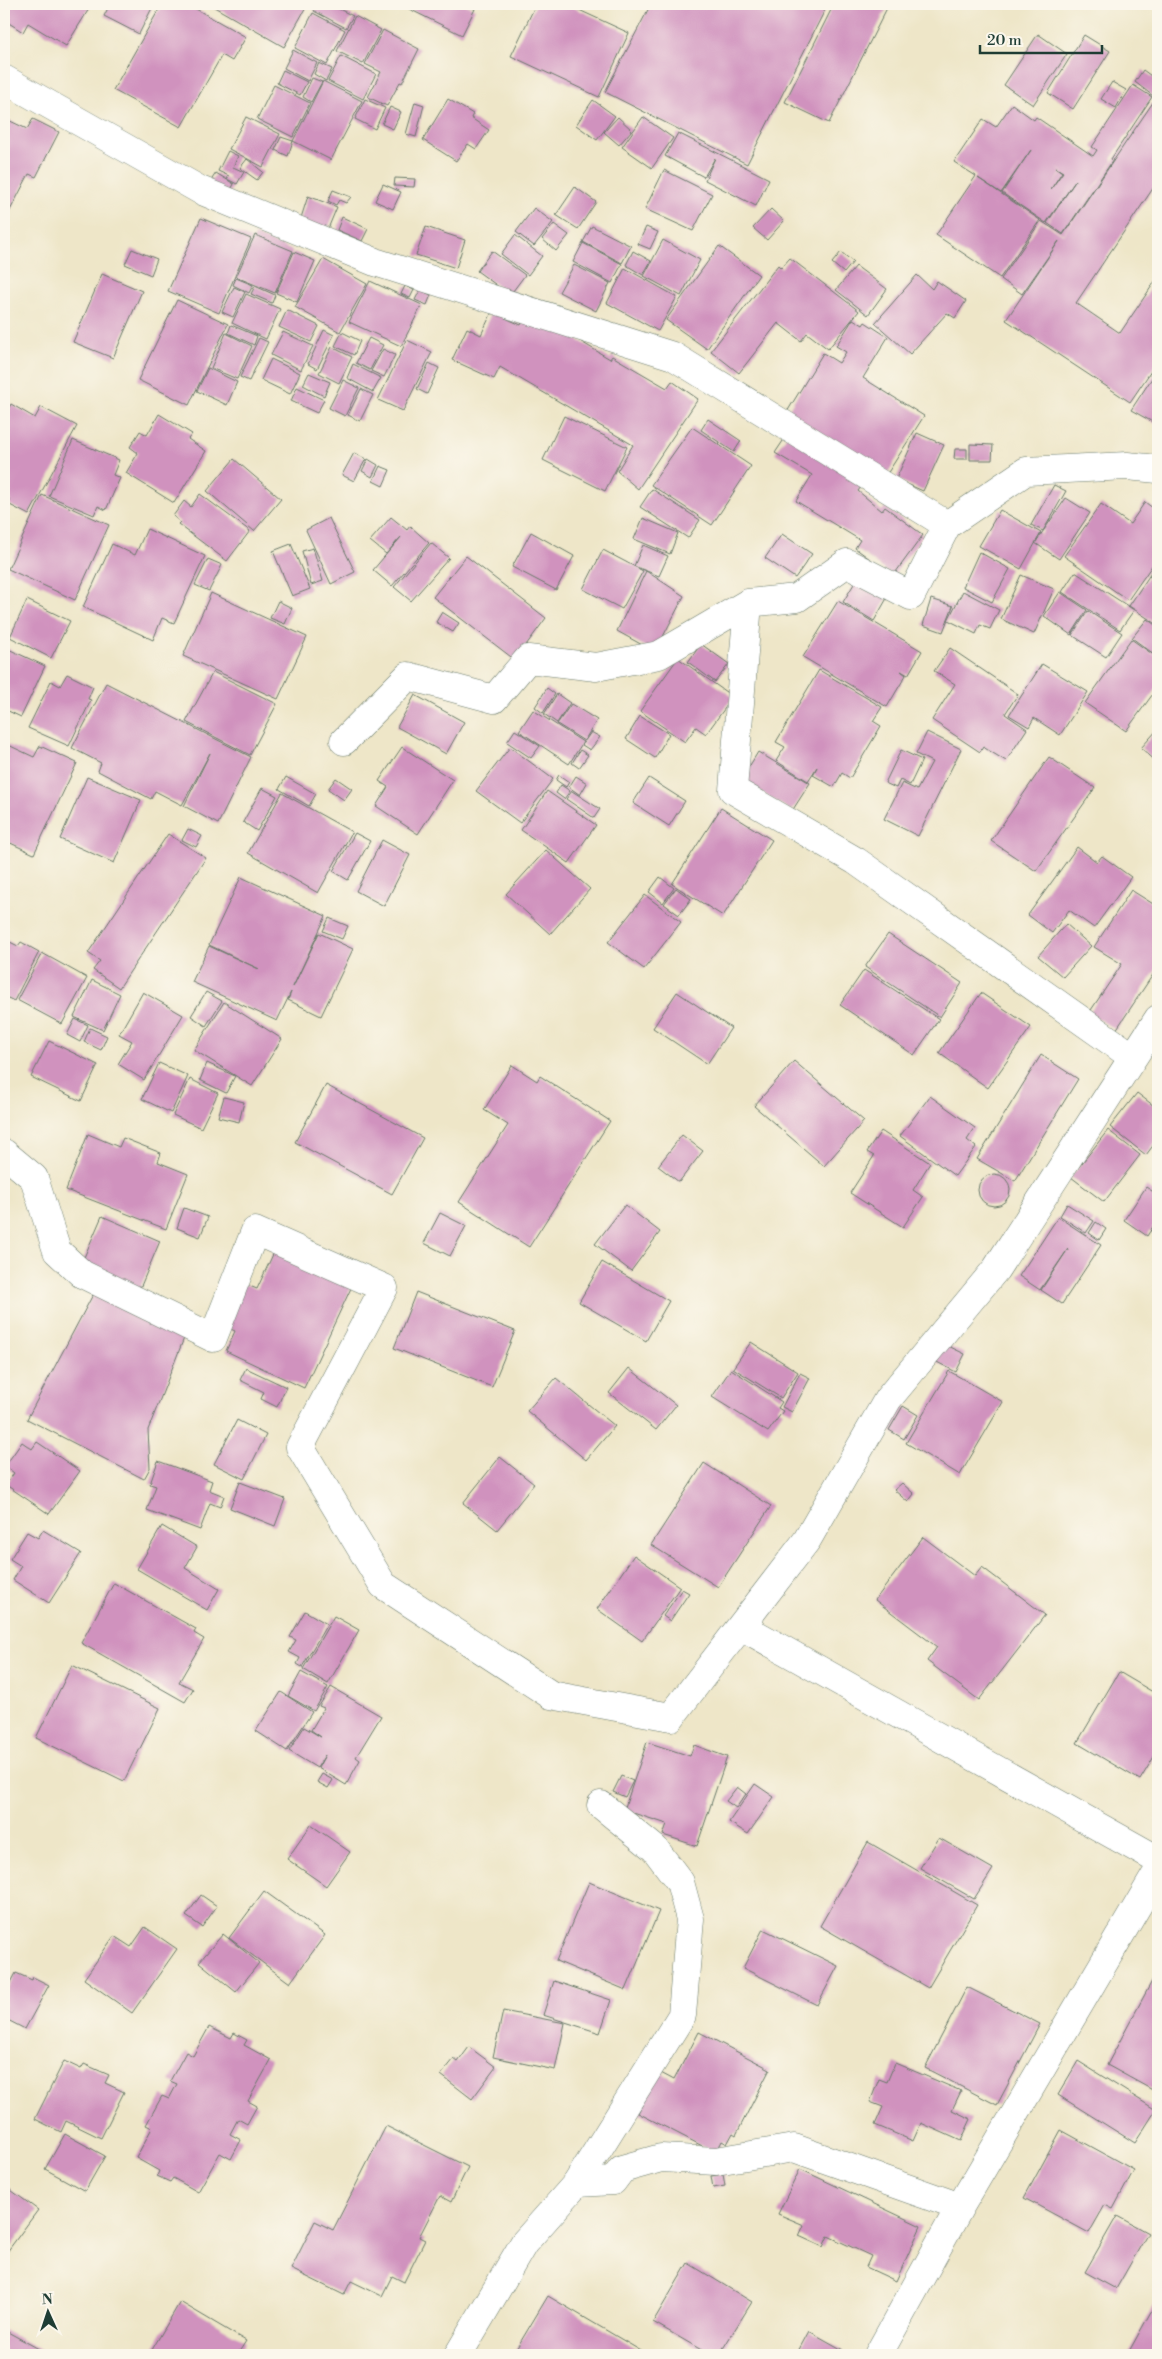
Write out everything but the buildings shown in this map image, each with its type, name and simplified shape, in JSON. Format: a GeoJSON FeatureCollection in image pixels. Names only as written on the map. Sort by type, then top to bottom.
{"type":"FeatureCollection","features":[{"type":"Feature","properties":{"kind":"street"},"geometry":{"type":"LineString","coordinates":[[4,79],[200,190],[374,262],[673,356],[947,525]]}},
{"type":"Feature","properties":{"kind":"street"},"geometry":{"type":"LineString","coordinates":[[344,741],[408,676],[494,699],[528,659],[596,667],[659,655],[748,603],[797,598],[847,564],[911,596],[947,525],[1026,471],[1127,466],[1158,469]]}},
{"type":"Feature","properties":{"kind":"street"},"geometry":{"type":"LineString","coordinates":[[748,603],[733,790],[856,861],[1133,1058]]}},
{"type":"Feature","properties":{"kind":"street"},"geometry":{"type":"LineString","coordinates":[[4,1153],[34,1178],[57,1251],[82,1274],[213,1338],[255,1231],[384,1288],[300,1447],[383,1585],[551,1695],[671,1717],[807,1540],[888,1399],[996,1270],[1158,1020]]}},
{"type":"Feature","properties":{"kind":"street"},"geometry":{"type":"LineString","coordinates":[[741,1626],[1158,1860]]}},
{"type":"Feature","properties":{"kind":"street"},"geometry":{"type":"LineString","coordinates":[[458,2355],[524,2244],[577,2183],[682,2015],[690,1919],[680,1882],[655,1849],[601,1805]]}},
{"type":"Feature","properties":{"kind":"street"},"geometry":{"type":"LineString","coordinates":[[886,2353],[960,2207],[1158,1870]]}},
{"type":"Feature","properties":{"kind":"street"},"geometry":{"type":"LineString","coordinates":[[577,2183],[613,2181],[622,2169],[661,2158],[716,2161],[794,2148],[960,2207]]}}]}
